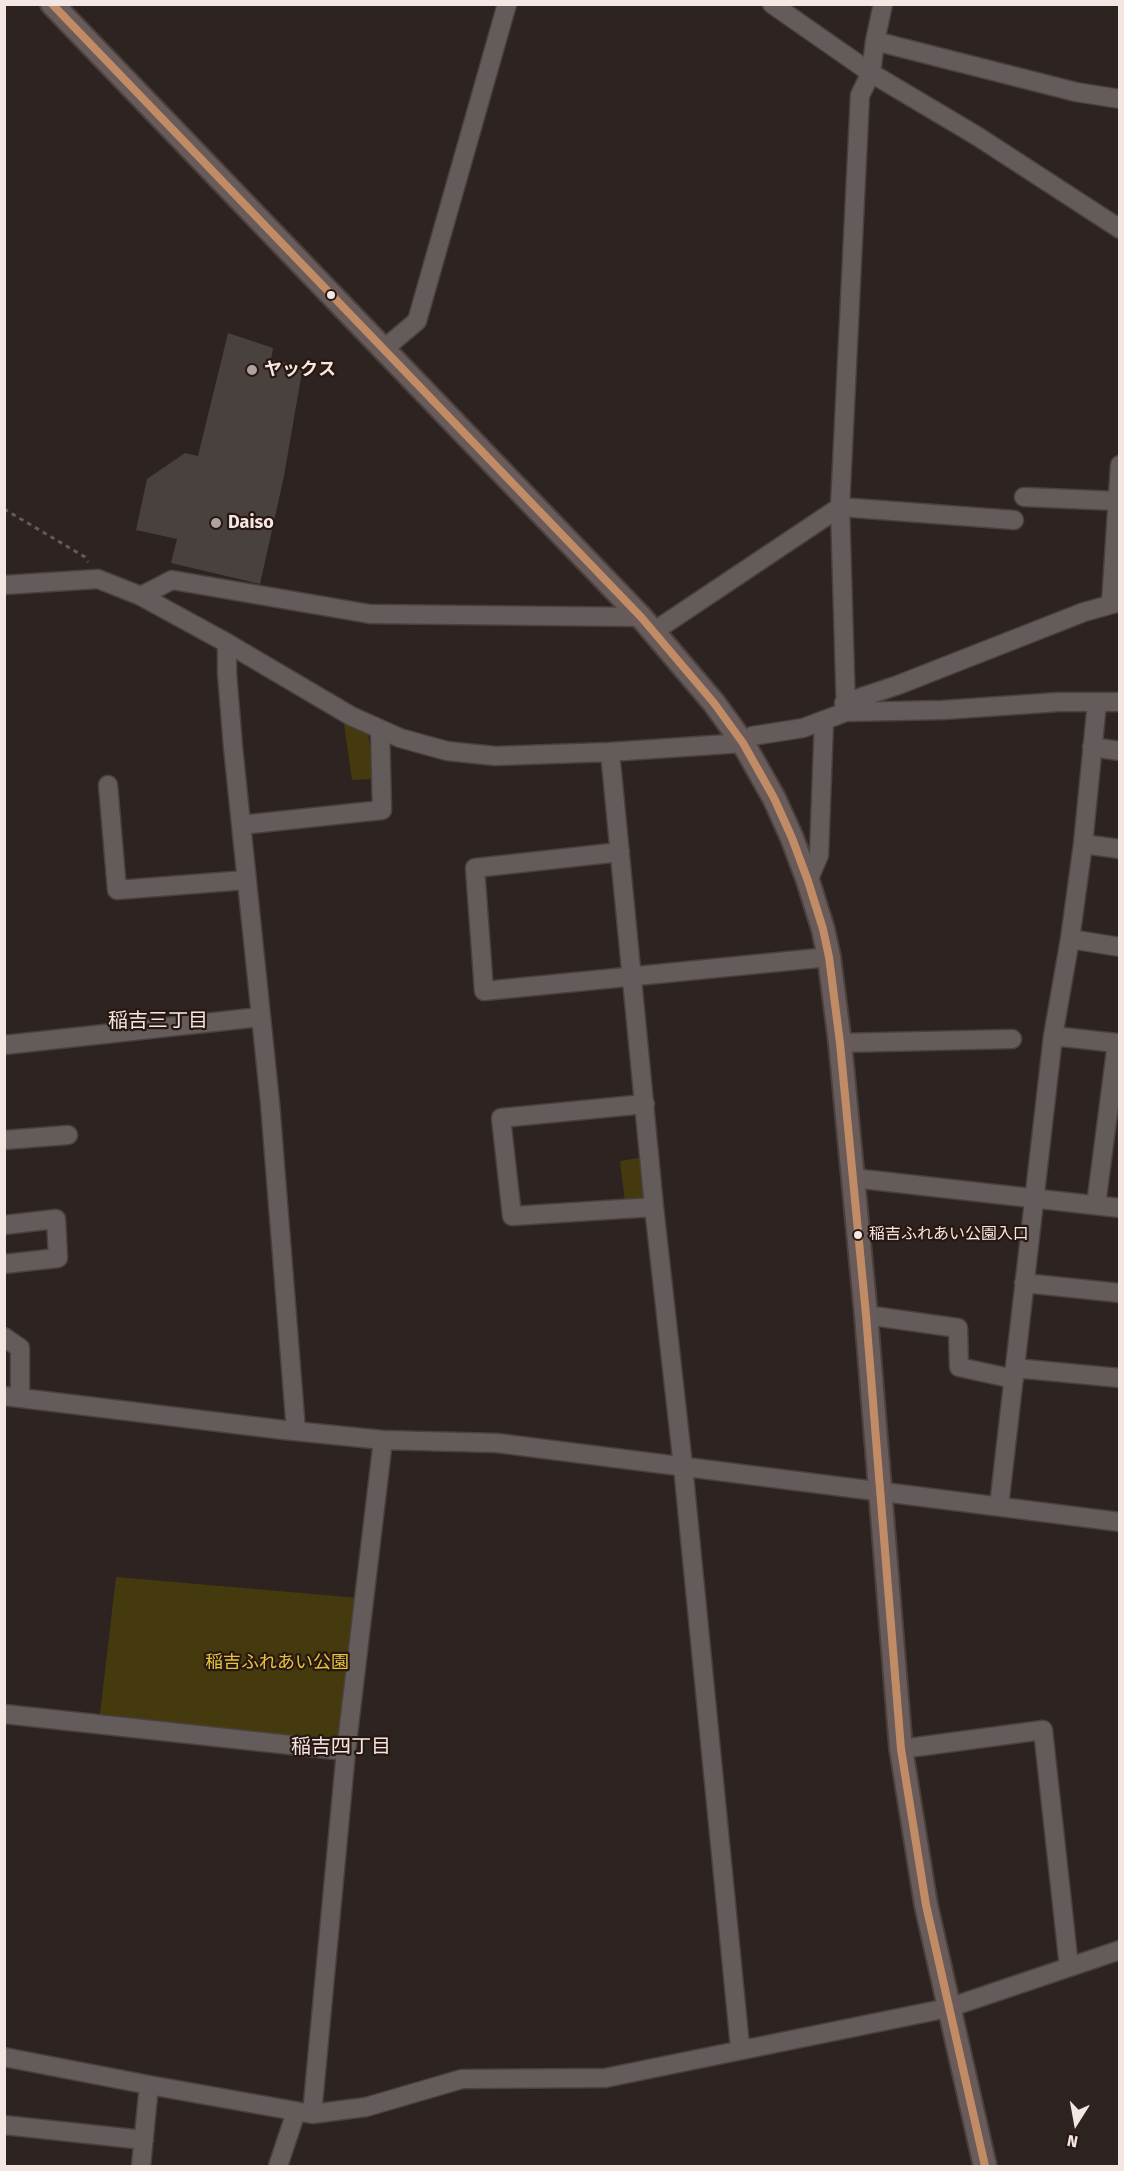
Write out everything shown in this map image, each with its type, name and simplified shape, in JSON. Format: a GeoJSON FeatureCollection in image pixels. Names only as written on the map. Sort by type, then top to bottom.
{"type":"FeatureCollection","features":[{"type":"Feature","properties":{"kind":"main road"},"geometry":{"type":"LineString","coordinates":[[52,4],[647,625],[714,703],[743,743],[774,798],[808,880],[829,957],[840,1043],[866,1315],[900,1749],[926,1905],[985,2166]]}},
{"type":"Feature","properties":{"kind":"street"},"geometry":{"type":"LineString","coordinates":[[384,349],[417,321],[507,4]]}},
{"type":"Feature","properties":{"kind":"street"},"geometry":{"type":"LineString","coordinates":[[772,4],[871,73],[977,136],[1119,229]]}},
{"type":"Feature","properties":{"kind":"street"},"geometry":{"type":"LineString","coordinates":[[845,708],[840,507],[860,95],[871,73],[883,4]]}},
{"type":"Feature","properties":{"kind":"street"},"geometry":{"type":"LineString","coordinates":[[875,41],[1076,92],[1119,99]]}},
{"type":"Feature","properties":{"kind":"street"},"geometry":{"type":"LineString","coordinates":[[4,585],[98,579],[141,596],[227,643],[351,716],[400,738],[447,751],[495,756],[610,752],[743,743],[752,736],[803,728],[898,685],[1084,612],[1115,603],[1119,465]]}},
{"type":"Feature","properties":{"kind":"street"},"geometry":{"type":"LineString","coordinates":[[1024,497],[1117,501]]}},
{"type":"Feature","properties":{"kind":"street"},"geometry":{"type":"LineString","coordinates":[[141,596],[172,580],[370,614],[647,625],[840,507],[1014,520]]}},
{"type":"Feature","properties":{"kind":"street"},"geometry":{"type":"LineString","coordinates":[[227,643],[228,681],[246,880],[272,1127],[296,1431]]}},
{"type":"Feature","properties":{"kind":"street"},"geometry":{"type":"LineString","coordinates":[[845,708],[943,710],[1059,702],[1119,702]]}},
{"type":"Feature","properties":{"kind":"street"},"geometry":{"type":"LineString","coordinates":[[999,1506],[1053,1036],[1070,939],[1083,844],[1096,703]]}},
{"type":"Feature","properties":{"kind":"street"},"geometry":{"type":"LineString","coordinates":[[808,880],[819,855],[824,720]]}},
{"type":"Feature","properties":{"kind":"street"},"geometry":{"type":"LineString","coordinates":[[241,825],[382,810],[380,729]]}},
{"type":"Feature","properties":{"kind":"street"},"geometry":{"type":"LineString","coordinates":[[1092,747],[1119,751]]}},
{"type":"Feature","properties":{"kind":"street"},"geometry":{"type":"LineString","coordinates":[[610,752],[740,2047],[750,2048]]}},
{"type":"Feature","properties":{"kind":"street"},"geometry":{"type":"LineString","coordinates":[[108,785],[117,890],[246,880]]}},
{"type":"Feature","properties":{"kind":"street"},"geometry":{"type":"LineString","coordinates":[[1083,844],[1119,849]]}},
{"type":"Feature","properties":{"kind":"street"},"geometry":{"type":"LineString","coordinates":[[620,852],[475,868],[484,991],[829,957]]}},
{"type":"Feature","properties":{"kind":"street"},"geometry":{"type":"LineString","coordinates":[[1070,939],[1119,947]]}},
{"type":"Feature","properties":{"kind":"street"},"geometry":{"type":"LineString","coordinates":[[4,1045],[260,1017]]}},
{"type":"Feature","properties":{"kind":"street"},"geometry":{"type":"LineString","coordinates":[[1053,1036],[1117,1043],[1096,1205]]}},
{"type":"Feature","properties":{"kind":"street"},"geometry":{"type":"LineString","coordinates":[[840,1043],[1012,1039]]}},
{"type":"Feature","properties":{"kind":"street"},"geometry":{"type":"LineString","coordinates":[[645,1104],[501,1118],[512,1216],[654,1207]]}},
{"type":"Feature","properties":{"kind":"street"},"geometry":{"type":"LineString","coordinates":[[4,1140],[68,1135]]}},
{"type":"Feature","properties":{"kind":"street"},"geometry":{"type":"LineString","coordinates":[[853,1179],[1119,1208]]}},
{"type":"Feature","properties":{"kind":"street"},"geometry":{"type":"LineString","coordinates":[[4,1225],[56,1220],[58,1258],[4,1264]]}},
{"type":"Feature","properties":{"kind":"street"},"geometry":{"type":"LineString","coordinates":[[1024,1283],[1119,1293]]}},
{"type":"Feature","properties":{"kind":"street"},"geometry":{"type":"LineString","coordinates":[[866,1315],[958,1328],[959,1367],[1014,1373],[1119,1378]]}},
{"type":"Feature","properties":{"kind":"street"},"geometry":{"type":"LineString","coordinates":[[4,1337],[21,1348],[12,1397],[383,1440],[497,1443],[1119,1522]]}},
{"type":"Feature","properties":{"kind":"street"},"geometry":{"type":"LineString","coordinates":[[278,2166],[304,2113],[383,1440]]}},
{"type":"Feature","properties":{"kind":"street"},"geometry":{"type":"LineString","coordinates":[[4,1714],[346,1751]]}},
{"type":"Feature","properties":{"kind":"street"},"geometry":{"type":"LineString","coordinates":[[900,1749],[1043,1730],[1069,1967]]}},
{"type":"Feature","properties":{"kind":"street"},"geometry":{"type":"LineString","coordinates":[[4,2057],[304,2113],[366,2107],[462,2079],[605,2078],[948,2008],[1119,1950]]}},
{"type":"Feature","properties":{"kind":"street"},"geometry":{"type":"LineString","coordinates":[[141,2166],[149,2085]]}},
{"type":"Feature","properties":{"kind":"street"},"geometry":{"type":"LineString","coordinates":[[4,2125],[144,2140]]}},
{"type":"Feature","properties":{"kind":"path"},"geometry":{"type":"LineString","coordinates":[[4,509],[85,557],[98,579]]}},
{"type":"Feature","properties":{"kind":"green space"},"geometry":{"type":"Polygon","coordinates":[[[343,716],[367,726],[374,779],[352,780],[343,716]]]}},
{"type":"Feature","properties":{"kind":"green space"},"geometry":{"type":"Polygon","coordinates":[[[645,1157],[648,1198],[625,1202],[620,1161],[645,1157]]]}},
{"type":"Feature","properties":{"kind":"green space","name":"稲吉ふれあい公園"},"geometry":{"type":"Polygon","coordinates":[[[116,1577],[359,1598],[339,1743],[100,1714],[116,1577]]]}},
{"type":"Feature","properties":{"kind":"building"},"geometry":{"type":"Polygon","coordinates":[[[228,333],[273,348],[271,360],[303,366],[284,476],[260,584],[171,563],[177,539],[136,530],[147,479],[185,453],[198,456],[228,333]]]}},
{"type":"Feature","properties":{"kind":"transit line"},"geometry":{"type":"LineString","coordinates":[[52,4],[641,617],[714,703],[743,743],[774,798],[792,838],[823,929],[829,957],[840,1043],[866,1315],[901,1749],[926,1905],[985,2166]]}},
{"type":"Feature","properties":{"kind":"place","name":"ヤックス"},"geometry":{"type":"Point","coordinates":[252,370]}},
{"type":"Feature","properties":{"kind":"place","name":"Daiso"},"geometry":{"type":"Point","coordinates":[216,523]}},
{"type":"Feature","properties":{"kind":"place","name":"稲吉ふれあい公園入口"},"geometry":{"type":"Point","coordinates":[858,1235]}},
{"type":"Feature","properties":{"kind":"district","name":"稲吉三丁目"},"geometry":{"type":"Point","coordinates":[158,1021]}},
{"type":"Feature","properties":{"kind":"district","name":"稲吉四丁目"},"geometry":{"type":"Point","coordinates":[341,1747]}}]}
